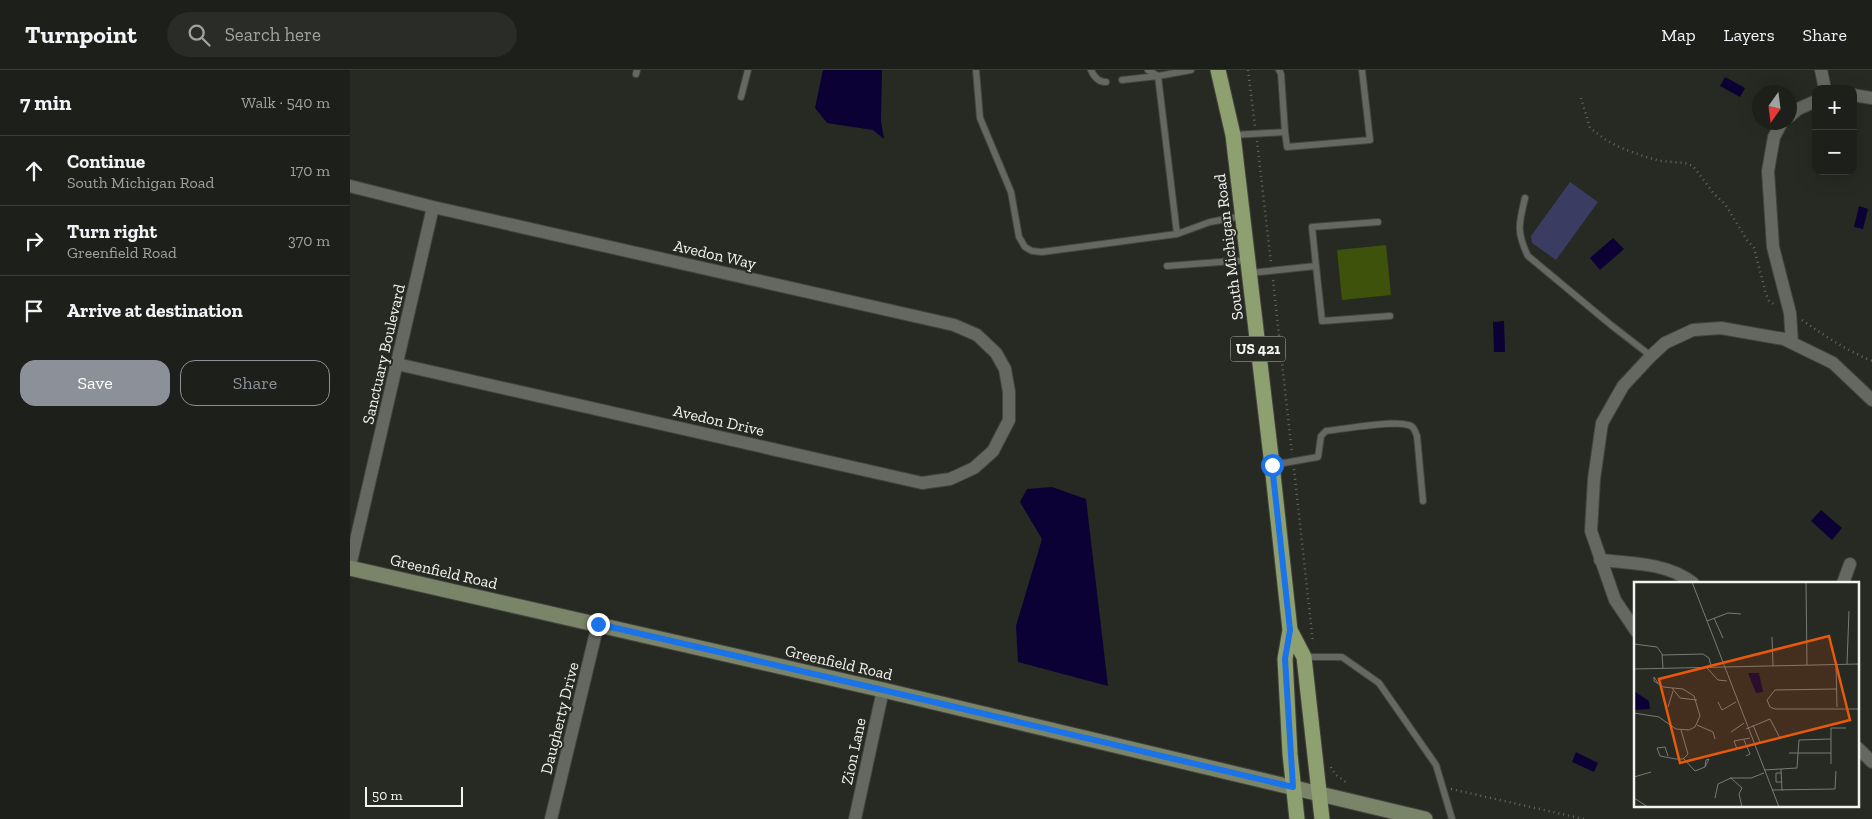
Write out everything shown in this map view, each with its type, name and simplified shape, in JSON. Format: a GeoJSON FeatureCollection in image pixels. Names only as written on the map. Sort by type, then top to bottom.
{"type":"FeatureCollection","features":[{"type":"Feature","properties":{"kind":"main road","name":"South Michigan Road"},"geometry":{"type":"LineString","coordinates":[[1218,70],[1233,135],[1290,630],[1285,659],[1293,787],[1297,819]]}},
{"type":"Feature","properties":{"kind":"main road","name":"South Michigan Road"},"geometry":{"type":"LineString","coordinates":[[1290,630],[1309,657],[1322,819]]}},
{"type":"Feature","properties":{"kind":"street"},"geometry":{"type":"LineString","coordinates":[[1822,70],[1824,85]]}},
{"type":"Feature","properties":{"kind":"street"},"geometry":{"type":"LineString","coordinates":[[1857,95],[1872,98]]}},
{"type":"Feature","properties":{"kind":"street"},"geometry":{"type":"LineString","coordinates":[[1797,110],[1812,102]]}},
{"type":"Feature","properties":{"kind":"street"},"geometry":{"type":"LineString","coordinates":[[1778,130],[1774,137],[1768,171],[1773,247],[1790,313],[1792,343]]}},
{"type":"Feature","properties":{"kind":"street","name":"Avedon Way"},"geometry":{"type":"LineString","coordinates":[[350,186],[433,207],[954,325],[977,335],[996,353],[1005,369],[1009,392],[1009,420]]}},
{"type":"Feature","properties":{"kind":"street","name":"Sanctuary Boulevard"},"geometry":{"type":"LineString","coordinates":[[350,567],[433,207]]}},
{"type":"Feature","properties":{"kind":"street"},"geometry":{"type":"LineString","coordinates":[[1634,628],[1614,600],[1591,531],[1594,479],[1602,423],[1623,386],[1665,343],[1693,330],[1722,328],[1784,339],[1833,363],[1872,400]]}},
{"type":"Feature","properties":{"kind":"street","name":"Avedon Drive"},"geometry":{"type":"LineString","coordinates":[[398,364],[922,483],[950,479],[974,468],[993,451],[1009,420]]}},
{"type":"Feature","properties":{"kind":"street"},"geometry":{"type":"LineString","coordinates":[[1600,560],[1652,565],[1686,577],[1693,582]]}},
{"type":"Feature","properties":{"kind":"street"},"geometry":{"type":"LineString","coordinates":[[1843,582],[1850,564]]}},
{"type":"Feature","properties":{"kind":"street","name":"Greenfield Road"},"geometry":{"type":"LineString","coordinates":[[350,567],[883,690],[1293,787],[1408,817],[1425,819]]}},
{"type":"Feature","properties":{"kind":"street","name":"Daugherty Drive"},"geometry":{"type":"LineString","coordinates":[[551,819],[598,624]]}},
{"type":"Feature","properties":{"kind":"street","name":"Zion Lane"},"geometry":{"type":"LineString","coordinates":[[855,819],[883,690]]}},
{"type":"Feature","properties":{"kind":"street"},"geometry":{"type":"LineString","coordinates":[[1860,750],[1872,762]]}},
{"type":"Feature","properties":{"kind":"lane"},"geometry":{"type":"LineString","coordinates":[[741,97],[748,70]]}},
{"type":"Feature","properties":{"kind":"lane"},"geometry":{"type":"LineString","coordinates":[[976,70],[980,118],[1011,192],[1019,237],[1025,247],[1032,251],[1042,252],[1177,234],[1210,222],[1242,216]]}},
{"type":"Feature","properties":{"kind":"lane"},"geometry":{"type":"LineString","coordinates":[[1091,70],[1094,77],[1101,82],[1106,82]]}},
{"type":"Feature","properties":{"kind":"lane"},"geometry":{"type":"LineString","coordinates":[[1148,70],[1158,76]]}},
{"type":"Feature","properties":{"kind":"lane"},"geometry":{"type":"LineString","coordinates":[[1122,80],[1191,70]]}},
{"type":"Feature","properties":{"kind":"lane"},"geometry":{"type":"LineString","coordinates":[[1279,70],[1281,74],[1287,147],[1370,140],[1362,70]]}},
{"type":"Feature","properties":{"kind":"lane"},"geometry":{"type":"LineString","coordinates":[[1158,76],[1177,234]]}},
{"type":"Feature","properties":{"kind":"lane"},"geometry":{"type":"LineString","coordinates":[[1233,135],[1285,132]]}},
{"type":"Feature","properties":{"kind":"lane"},"geometry":{"type":"LineString","coordinates":[[1525,198],[1518,224],[1520,240],[1528,256],[1652,356]]}},
{"type":"Feature","properties":{"kind":"lane"},"geometry":{"type":"LineString","coordinates":[[1378,222],[1312,227],[1322,321],[1390,316]]}},
{"type":"Feature","properties":{"kind":"lane"},"geometry":{"type":"LineString","coordinates":[[1167,266],[1248,266],[1272,270],[1316,266]]}},
{"type":"Feature","properties":{"kind":"lane"},"geometry":{"type":"LineString","coordinates":[[1272,465],[1318,457],[1321,436],[1326,431],[1397,424],[1408,425],[1415,429],[1417,436],[1423,501]]}},
{"type":"Feature","properties":{"kind":"lane"},"geometry":{"type":"LineString","coordinates":[[1309,657],[1342,657],[1379,683],[1436,765],[1452,819]]}},
{"type":"Feature","properties":{"kind":"path"},"geometry":{"type":"LineString","coordinates":[[1248,70],[1293,461],[1309,657]]}},
{"type":"Feature","properties":{"kind":"path"},"geometry":{"type":"LineString","coordinates":[[1582,98],[1590,128],[1606,140],[1620,148],[1643,156],[1660,161],[1685,163],[1693,166],[1714,194],[1725,204],[1754,248],[1759,270],[1770,301],[1852,352],[1872,360]]}},
{"type":"Feature","properties":{"kind":"path"},"geometry":{"type":"LineString","coordinates":[[1329,761],[1335,774],[1347,783]]}},
{"type":"Feature","properties":{"kind":"path"},"geometry":{"type":"LineString","coordinates":[[1442,787],[1584,819]]}},
{"type":"Feature","properties":{"kind":"shaded area"},"geometry":{"type":"Polygon","coordinates":[[[823,70],[882,70],[881,121],[884,139],[873,130],[827,123],[815,108],[823,70]]]}},
{"type":"Feature","properties":{"kind":"shaded area"},"geometry":{"type":"Polygon","coordinates":[[[1725,77],[1745,88],[1740,97],[1720,86],[1725,77]]]}},
{"type":"Feature","properties":{"kind":"shaded area"},"geometry":{"type":"Polygon","coordinates":[[[1570,182],[1598,202],[1556,260],[1532,243],[1531,236],[1570,182]]]}},
{"type":"Feature","properties":{"kind":"shaded area"},"geometry":{"type":"Polygon","coordinates":[[[1859,206],[1868,209],[1863,229],[1854,227],[1859,206]]]}},
{"type":"Feature","properties":{"kind":"shaded area"},"geometry":{"type":"Polygon","coordinates":[[[1613,238],[1624,249],[1600,270],[1590,258],[1613,238]]]}},
{"type":"Feature","properties":{"kind":"shaded area"},"geometry":{"type":"Polygon","coordinates":[[[1504,321],[1505,352],[1494,352],[1493,322],[1504,321]]]}},
{"type":"Feature","properties":{"kind":"shaded area"},"geometry":{"type":"Polygon","coordinates":[[[1052,487],[1086,499],[1108,686],[1018,662],[1016,626],[1042,539],[1020,502],[1027,489],[1052,487]]]}},
{"type":"Feature","properties":{"kind":"shaded area"},"geometry":{"type":"Polygon","coordinates":[[[1821,510],[1842,528],[1832,540],[1811,521],[1821,510]]]}},
{"type":"Feature","properties":{"kind":"shaded area"},"geometry":{"type":"Polygon","coordinates":[[[1576,752],[1598,763],[1594,772],[1572,762],[1576,752]]]}},
{"type":"Feature","properties":{"kind":"building"},"geometry":{"type":"Polygon","coordinates":[[[1386,245],[1391,295],[1342,300],[1337,250],[1386,245]]]}},
{"type":"Feature","properties":{"kind":"route"},"geometry":{"type":"LineString","coordinates":[[598,624],[1293,787],[1285,659],[1290,630],[1272,465]]}}]}
